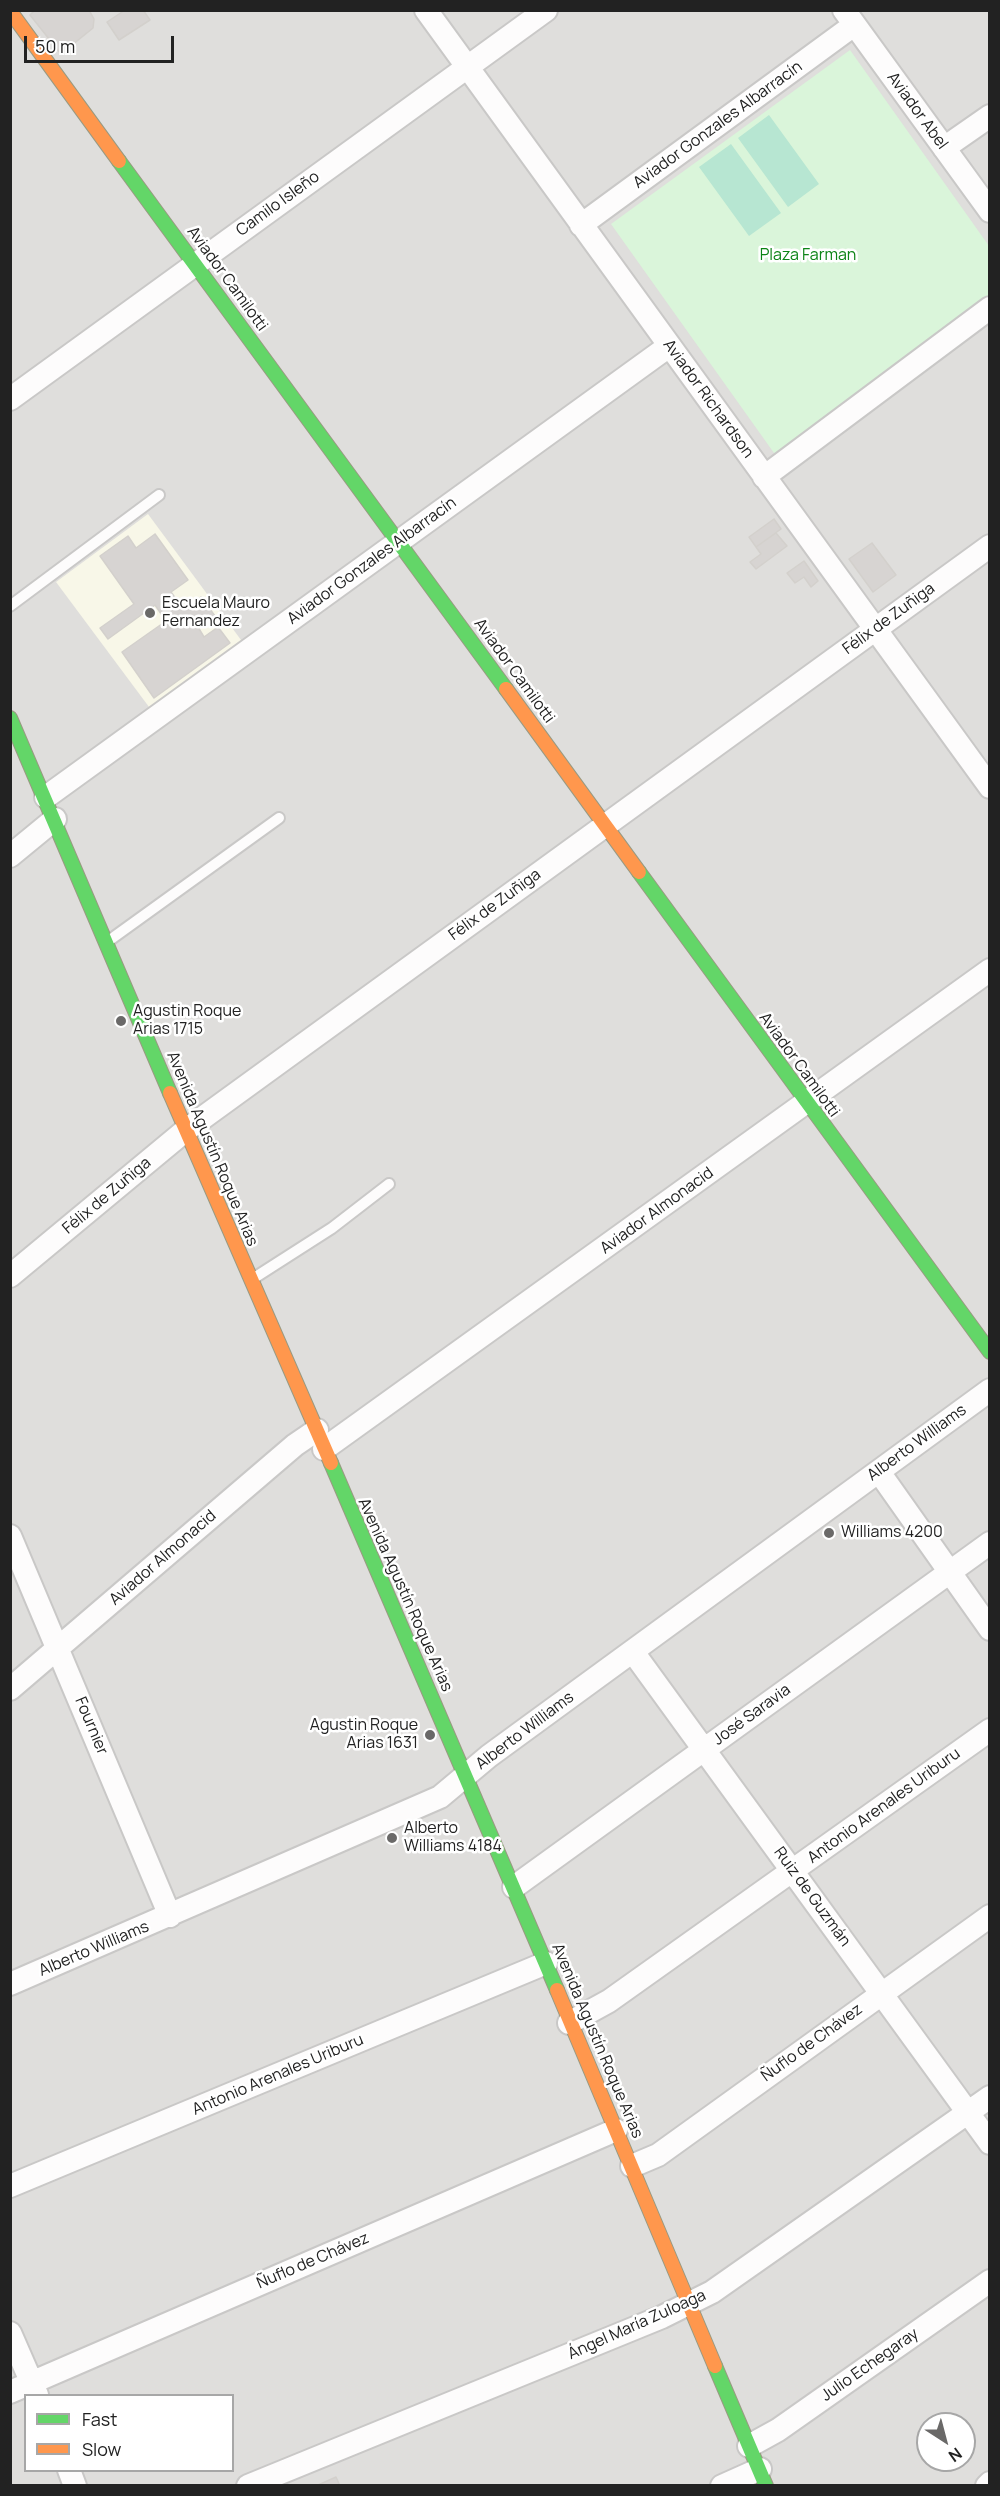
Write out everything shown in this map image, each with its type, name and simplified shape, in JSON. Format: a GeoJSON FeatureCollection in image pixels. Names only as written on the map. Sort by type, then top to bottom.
{"type":"FeatureCollection","features":[{"type":"Feature","properties":{"kind":"main road","name":"Aviador Camilotti"},"geometry":{"type":"LineString","coordinates":[[10,11],[990,1352]]}},
{"type":"Feature","properties":{"kind":"main road","name":"Avenida Agustín Roque Arias"},"geometry":{"type":"LineString","coordinates":[[10,718],[46,797],[105,944],[467,1776],[569,2023],[763,2477]]}},
{"type":"Feature","properties":{"kind":"street","name":"Aviador Richardson"},"geometry":{"type":"LineString","coordinates":[[426,10],[990,787]]}},
{"type":"Feature","properties":{"kind":"street","name":"Camilo Isleño"},"geometry":{"type":"LineString","coordinates":[[10,399],[546,10]]}},
{"type":"Feature","properties":{"kind":"street","name":"Aviador Abel"},"geometry":{"type":"LineString","coordinates":[[849,18],[990,211]]}},
{"type":"Feature","properties":{"kind":"street","name":"Aviador Gonzales Albarracín"},"geometry":{"type":"LineString","coordinates":[[581,225],[849,18]]}},
{"type":"Feature","properties":{"kind":"street"},"geometry":{"type":"LineString","coordinates":[[944,148],[990,116]]}},
{"type":"Feature","properties":{"kind":"street"},"geometry":{"type":"LineString","coordinates":[[764,477],[990,308]]}},
{"type":"Feature","properties":{"kind":"street","name":"Aviador Gonzales Albarracín"},"geometry":{"type":"LineString","coordinates":[[46,797],[669,346]]}},
{"type":"Feature","properties":{"kind":"street","name":"Félix de Zuñiga"},"geometry":{"type":"LineString","coordinates":[[10,1276],[186,1130],[990,546]]}},
{"type":"Feature","properties":{"kind":"street"},"geometry":{"type":"LineString","coordinates":[[10,856],[55,819]]}},
{"type":"Feature","properties":{"kind":"street","name":"Aviador Almonacid"},"geometry":{"type":"LineString","coordinates":[[10,1689],[295,1445],[320,1440],[807,1104],[990,970]]}},
{"type":"Feature","properties":{"kind":"street","name":"Alberto Williams"},"geometry":{"type":"LineString","coordinates":[[10,1984],[440,1797],[489,1756],[990,1390]]}},
{"type":"Feature","properties":{"kind":"street"},"geometry":{"type":"LineString","coordinates":[[879,1472],[990,1629]]}},
{"type":"Feature","properties":{"kind":"street","name":"Fournier"},"geometry":{"type":"LineString","coordinates":[[10,1536],[170,1916]]}},
{"type":"Feature","properties":{"kind":"street","name":"José Saravia"},"geometry":{"type":"LineString","coordinates":[[514,1887],[990,1543]]}},
{"type":"Feature","properties":{"kind":"street","name":"Ruiz de Guzmán"},"geometry":{"type":"LineString","coordinates":[[633,1652],[990,2143]]}},
{"type":"Feature","properties":{"kind":"street","name":"Antonio Arenales Uriburu"},"geometry":{"type":"LineString","coordinates":[[569,2023],[609,2001],[990,1730]]}},
{"type":"Feature","properties":{"kind":"street","name":"Ñuflo de Chávez"},"geometry":{"type":"LineString","coordinates":[[632,2166],[658,2155],[990,1916]]}},
{"type":"Feature","properties":{"kind":"street","name":"Antonio Arenales Uriburu"},"geometry":{"type":"LineString","coordinates":[[10,2186],[546,1963]]}},
{"type":"Feature","properties":{"kind":"street","name":"Ángel María Zuloaga"},"geometry":{"type":"LineString","coordinates":[[248,2486],[662,2317],[712,2292],[990,2097]]}},
{"type":"Feature","properties":{"kind":"street","name":"Ñuflo de Chávez"},"geometry":{"type":"LineString","coordinates":[[10,2392],[35,2389],[616,2130]]}},
{"type":"Feature","properties":{"kind":"street","name":"Julio Echegaray"},"geometry":{"type":"LineString","coordinates":[[749,2446],[778,2430],[990,2281]]}},
{"type":"Feature","properties":{"kind":"street"},"geometry":{"type":"LineString","coordinates":[[10,2333],[35,2389]]}},
{"type":"Feature","properties":{"kind":"street"},"geometry":{"type":"LineString","coordinates":[[722,2486],[763,2477]]}},
{"type":"Feature","properties":{"kind":"lane"},"geometry":{"type":"LineString","coordinates":[[10,606],[159,495]]}},
{"type":"Feature","properties":{"kind":"lane"},"geometry":{"type":"LineString","coordinates":[[105,944],[279,818]]}},
{"type":"Feature","properties":{"kind":"lane"},"geometry":{"type":"LineString","coordinates":[[251,1280],[332,1228],[389,1184]]}},
{"type":"Feature","properties":{"kind":"shaded area"},"geometry":{"type":"Polygon","coordinates":[[[11,11],[989,11],[989,2485],[11,2486],[11,11]]]}},
{"type":"Feature","properties":{"kind":"shaded area","name":"Escuela Mauro Fernandez"},"geometry":{"type":"Polygon","coordinates":[[[148,514],[244,644],[152,711],[56,582],[148,514]]]}},
{"type":"Feature","properties":{"kind":"green space","name":"Plaza Farman"},"geometry":{"type":"Polygon","coordinates":[[[850,50],[989,246],[989,298],[784,452],[774,453],[611,224],[850,50]]]}},
{"type":"Feature","properties":{"kind":"green space"},"geometry":{"type":"Polygon","coordinates":[[[769,115],[819,184],[788,207],[738,138],[769,115]]]}},
{"type":"Feature","properties":{"kind":"green space"},"geometry":{"type":"Polygon","coordinates":[[[731,144],[781,213],[749,236],[699,167],[731,144]]]}},
{"type":"Feature","properties":{"kind":"building"},"geometry":{"type":"Polygon","coordinates":[[[35,10],[89,10],[94,19],[93,28],[61,54],[30,15],[35,10]]]}},
{"type":"Feature","properties":{"kind":"building"},"geometry":{"type":"Polygon","coordinates":[[[125,10],[143,10],[150,20],[119,40],[107,22],[125,10]]]}},
{"type":"Feature","properties":{"kind":"building"},"geometry":{"type":"Polygon","coordinates":[[[774,519],[781,529],[756,547],[749,537],[774,519]]]}},
{"type":"Feature","properties":{"kind":"building"},"geometry":{"type":"Polygon","coordinates":[[[776,533],[787,546],[756,569],[750,562],[761,554],[756,547],[776,533]]]}},
{"type":"Feature","properties":{"kind":"building"},"geometry":{"type":"Polygon","coordinates":[[[155,534],[188,580],[171,592],[183,609],[201,597],[215,616],[198,627],[204,637],[218,627],[230,643],[154,698],[122,652],[166,621],[155,605],[108,639],[100,628],[134,604],[100,556],[128,536],[136,548],[155,534]]]}},
{"type":"Feature","properties":{"kind":"building"},"geometry":{"type":"Polygon","coordinates":[[[872,543],[896,575],[873,592],[849,559],[872,543]]]}},
{"type":"Feature","properties":{"kind":"building"},"geometry":{"type":"Polygon","coordinates":[[[804,561],[818,581],[811,587],[804,577],[795,583],[787,573],[804,561]]]}},
{"type":"Feature","properties":{"kind":"building"},"geometry":{"type":"Polygon","coordinates":[[[336,2477],[340,2486],[316,2486],[336,2477]]]}},
{"type":"Feature","properties":{"kind":"traffic: fast"},"geometry":{"type":"LineString","coordinates":[[119,161],[506,689]]}},
{"type":"Feature","properties":{"kind":"traffic: fast"},"geometry":{"type":"LineString","coordinates":[[10,718],[170,1093]]}},
{"type":"Feature","properties":{"kind":"traffic: fast"},"geometry":{"type":"LineString","coordinates":[[639,872],[990,1352]]}},
{"type":"Feature","properties":{"kind":"traffic: fast"},"geometry":{"type":"LineString","coordinates":[[331,1463],[557,1990]]}},
{"type":"Feature","properties":{"kind":"traffic: fast"},"geometry":{"type":"LineString","coordinates":[[715,2366],[766,2486]]}},
{"type":"Feature","properties":{"kind":"traffic: slow"},"geometry":{"type":"LineString","coordinates":[[10,11],[119,161]]}},
{"type":"Feature","properties":{"kind":"traffic: slow"},"geometry":{"type":"LineString","coordinates":[[506,689],[639,872]]}},
{"type":"Feature","properties":{"kind":"traffic: slow"},"geometry":{"type":"LineString","coordinates":[[170,1093],[331,1463]]}},
{"type":"Feature","properties":{"kind":"traffic: slow"},"geometry":{"type":"LineString","coordinates":[[557,1990],[715,2366]]}},
{"type":"Feature","properties":{"kind":"place","name":"Escuela Mauro Fernandez"},"geometry":{"type":"Point","coordinates":[150,613]}},
{"type":"Feature","properties":{"kind":"place","name":"Agustin Roque Arias 1715"},"geometry":{"type":"Point","coordinates":[121,1021]}},
{"type":"Feature","properties":{"kind":"place","name":"Williams 4200"},"geometry":{"type":"Point","coordinates":[829,1533]}},
{"type":"Feature","properties":{"kind":"place","name":"Agustin Roque Arias 1631"},"geometry":{"type":"Point","coordinates":[430,1735]}},
{"type":"Feature","properties":{"kind":"place","name":"Alberto Williams 4184"},"geometry":{"type":"Point","coordinates":[392,1838]}}]}
